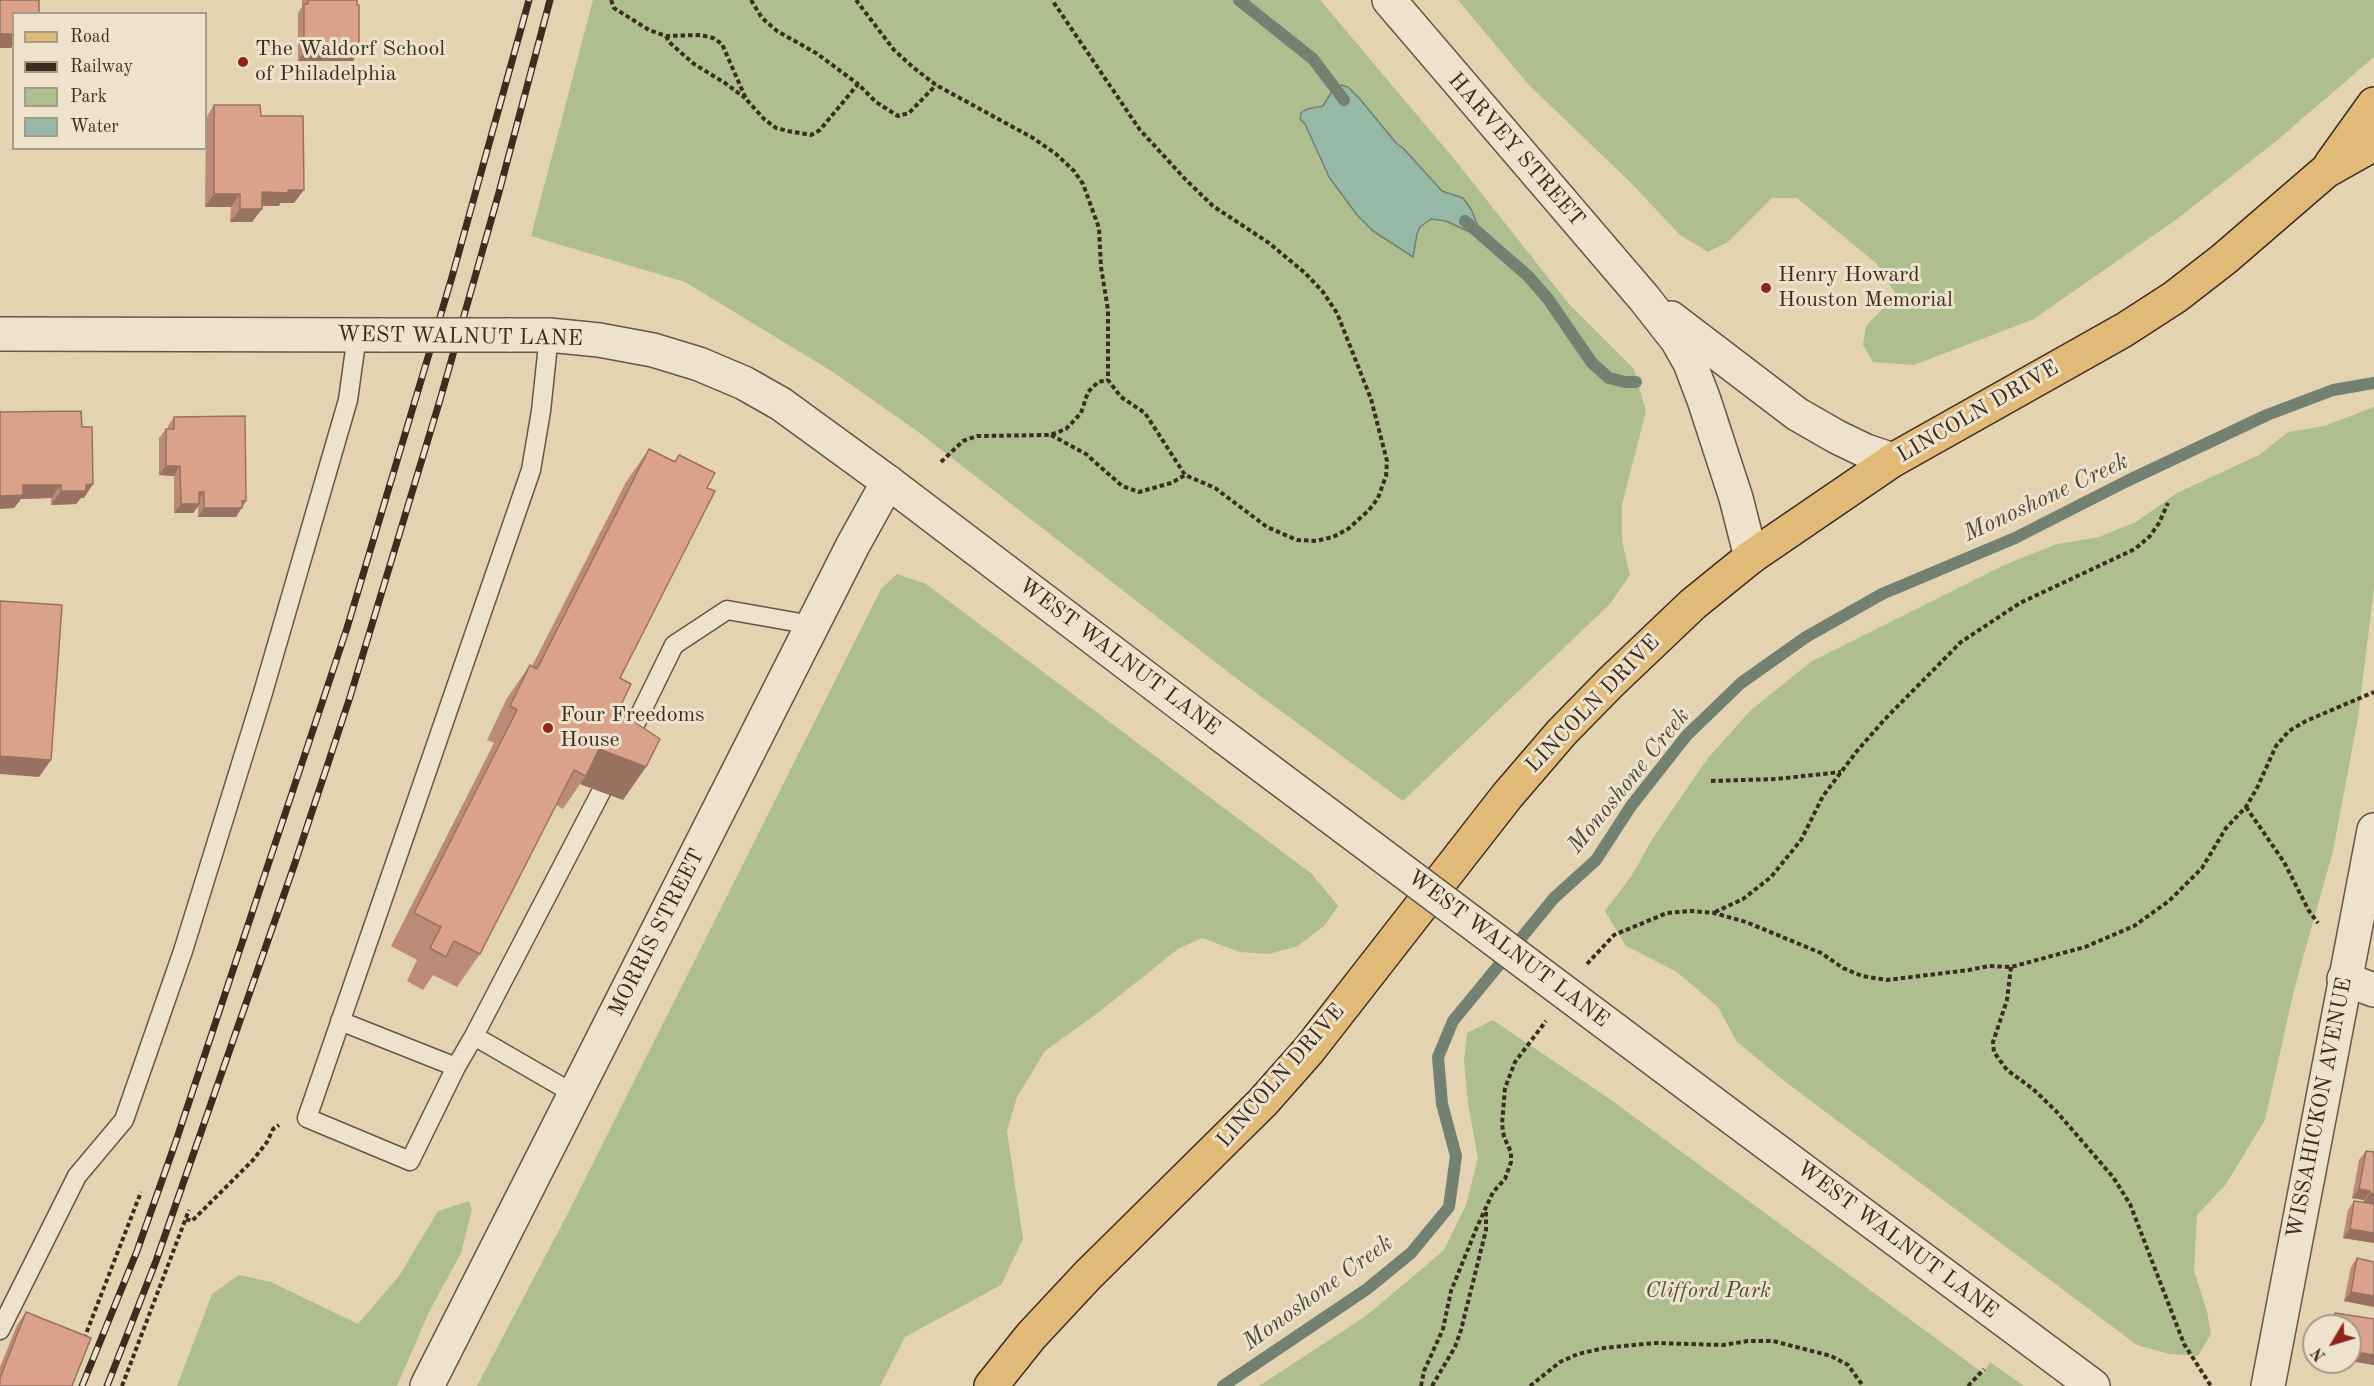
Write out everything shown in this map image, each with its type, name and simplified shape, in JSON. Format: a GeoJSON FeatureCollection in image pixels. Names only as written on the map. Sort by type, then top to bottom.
{"type":"FeatureCollection","features":[{"type":"Feature","properties":{"kind":"main road","name":"LINCOLN DRIVE"},"geometry":{"type":"LineString","coordinates":[[2326,171],[2374,104]]}},
{"type":"Feature","properties":{"kind":"main road","name":"LINCOLN DRIVE"},"geometry":{"type":"LineString","coordinates":[[991,1386],[1031,1336],[1087,1276],[1213,1154],[1309,1050],[1507,796],[1562,732],[1648,645],[1751,557],[1893,460],[2124,330],[2175,297],[2224,259],[2326,171],[2374,144]]}},
{"type":"Feature","properties":{"kind":"street","name":"HARVEY STREET"},"geometry":{"type":"LineString","coordinates":[[1389,0],[1644,298],[1677,340],[1690,363],[1733,486],[1751,557]]}},
{"type":"Feature","properties":{"kind":"street","name":"HARVEY STREET"},"geometry":{"type":"LineString","coordinates":[[1644,298],[1797,414],[1847,442],[1893,460]]}},
{"type":"Feature","properties":{"kind":"street","name":"WEST WALNUT LANE"},"geometry":{"type":"LineString","coordinates":[[0,334],[549,335],[599,340],[653,350],[699,364],[744,382],[781,404],[888,482],[1220,734],[2094,1386]]}},
{"type":"Feature","properties":{"kind":"street","name":"MORRIS STREET"},"geometry":{"type":"LineString","coordinates":[[427,1386],[812,625],[888,482]]}},
{"type":"Feature","properties":{"kind":"street","name":"WISSAHICKON AVENUE"},"geometry":{"type":"LineString","coordinates":[[2268,1386],[2359,985],[2351,945],[2374,830]]}},
{"type":"Feature","properties":{"kind":"lane"},"geometry":{"type":"LineString","coordinates":[[0,1330],[77,1176],[124,1120],[183,951],[266,685],[348,400],[371,335]]}},
{"type":"Feature","properties":{"kind":"lane"},"geometry":{"type":"LineString","coordinates":[[549,335],[541,411],[531,470],[306,1118],[410,1161],[456,1067],[601,792]]}},
{"type":"Feature","properties":{"kind":"lane"},"geometry":{"type":"LineString","coordinates":[[618,759],[674,645],[727,610],[812,625]]}},
{"type":"Feature","properties":{"kind":"lane"},"geometry":{"type":"LineString","coordinates":[[340,1021],[456,1067]]}},
{"type":"Feature","properties":{"kind":"lane"},"geometry":{"type":"LineString","coordinates":[[474,1036],[576,1095]]}},
{"type":"Feature","properties":{"kind":"path"},"geometry":{"type":"LineString","coordinates":[[611,0],[614,8],[624,16],[649,30],[666,36],[701,35],[713,38],[722,44],[746,99]]}},
{"type":"Feature","properties":{"kind":"path"},"geometry":{"type":"LineString","coordinates":[[751,0],[762,18],[777,31],[816,54],[858,84],[876,102],[898,116],[909,113],[936,85]]}},
{"type":"Feature","properties":{"kind":"path"},"geometry":{"type":"LineString","coordinates":[[856,0],[894,50],[936,85],[1033,138],[1056,154],[1074,171],[1083,184],[1099,228],[1101,267],[1108,310],[1108,380],[1121,397],[1145,412],[1185,475],[1215,488],[1267,527],[1297,540],[1316,542],[1348,529],[1369,510],[1378,498],[1386,476],[1387,461],[1371,399],[1337,313],[1323,292],[1305,273],[1269,243],[1213,206],[1140,130],[1052,0]]}},
{"type":"Feature","properties":{"kind":"path"},"geometry":{"type":"LineString","coordinates":[[666,36],[669,42],[694,64],[746,99],[764,119],[776,128],[811,135],[826,124],[858,84]]}},
{"type":"Feature","properties":{"kind":"path"},"geometry":{"type":"LineString","coordinates":[[941,462],[963,441],[976,436],[1050,435],[1066,429],[1076,421],[1088,392],[1098,382],[1108,380]]}},
{"type":"Feature","properties":{"kind":"path"},"geometry":{"type":"LineString","coordinates":[[1050,435],[1086,454],[1122,486],[1139,492],[1162,486],[1185,475]]}},
{"type":"Feature","properties":{"kind":"path"},"geometry":{"type":"LineString","coordinates":[[1714,913],[1743,899],[1771,877],[1800,840],[1823,796],[1884,719],[1960,642],[2020,603],[2135,549],[2150,536],[2168,503]]}},
{"type":"Feature","properties":{"kind":"path"},"geometry":{"type":"LineString","coordinates":[[1584,967],[1614,935],[1667,913],[1690,911],[1714,913],[1793,940],[1821,952],[1843,968],[1862,976],[1887,980],[1989,966],[2011,967],[2085,947],[2134,926],[2169,901],[2202,868],[2226,828],[2246,807],[2276,747],[2289,731],[2306,721],[2374,692]]}},
{"type":"Feature","properties":{"kind":"path"},"geometry":{"type":"LineString","coordinates":[[1711,781],[1776,779],[1842,772]]}},
{"type":"Feature","properties":{"kind":"path"},"geometry":{"type":"LineString","coordinates":[[2246,807],[2284,862],[2309,911],[2321,926],[2351,945]]}},
{"type":"Feature","properties":{"kind":"path"},"geometry":{"type":"LineString","coordinates":[[2011,967],[2007,1000],[1993,1042],[1994,1052],[2007,1070],[2033,1089],[2056,1111],[2113,1177],[2130,1204],[2184,1344],[2211,1386]]}},
{"type":"Feature","properties":{"kind":"path"},"geometry":{"type":"LineString","coordinates":[[1421,1386],[1424,1371],[1443,1329],[1451,1291],[1493,1192],[1505,1179],[1511,1162],[1511,1152],[1504,1137],[1502,1124],[1505,1088],[1515,1062],[1551,1015]]}},
{"type":"Feature","properties":{"kind":"path"},"geometry":{"type":"LineString","coordinates":[[186,1219],[192,1221],[253,1160],[267,1142],[273,1128],[283,1122],[306,1118]]}},
{"type":"Feature","properties":{"kind":"path"},"geometry":{"type":"LineString","coordinates":[[83,1342],[141,1192]]}},
{"type":"Feature","properties":{"kind":"path"},"geometry":{"type":"LineString","coordinates":[[1432,1386],[1455,1347],[1461,1330],[1486,1230],[1486,1209]]}},
{"type":"Feature","properties":{"kind":"path"},"geometry":{"type":"LineString","coordinates":[[122,1386],[189,1210]]}},
{"type":"Feature","properties":{"kind":"path"},"geometry":{"type":"LineString","coordinates":[[1530,1386],[1560,1362],[1578,1354],[1604,1348],[1655,1343],[1723,1345],[1756,1341],[1773,1341],[1831,1356],[1848,1365],[1863,1386]]}},
{"type":"Feature","properties":{"kind":"path"},"geometry":{"type":"LineString","coordinates":[[1968,1386],[1984,1369]]}},
{"type":"Feature","properties":{"kind":"green space"},"geometry":{"type":"Polygon","coordinates":[[[593,0],[1320,0],[1455,160],[1569,304],[1634,369],[1646,411],[1622,505],[1622,541],[1630,575],[1610,604],[1403,801],[1232,675],[917,431],[833,372],[685,282],[531,236],[593,0]]]}},
{"type":"Feature","properties":{"kind":"green space"},"geometry":{"type":"Polygon","coordinates":[[[1458,0],[2374,0],[2374,57],[2275,142],[2177,219],[2034,319],[1914,365],[1873,362],[1863,345],[1866,326],[1896,295],[1877,264],[1797,198],[1772,198],[1728,242],[1708,252],[1680,235],[1631,183],[1529,85],[1458,0]]]}},
{"type":"Feature","properties":{"kind":"green space"},"geometry":{"type":"Polygon","coordinates":[[[2374,407],[2374,588],[2358,718],[2333,851],[2294,990],[2265,1120],[2226,1184],[2197,1215],[2194,1271],[2207,1311],[2211,1334],[2198,1356],[2169,1354],[2137,1345],[1787,1083],[1737,1042],[1718,1007],[1677,972],[1626,946],[1605,911],[1632,875],[1653,838],[1708,758],[1751,710],[1812,661],[2004,565],[2057,544],[2099,537],[2136,522],[2177,493],[2259,455],[2288,432],[2324,426],[2374,407]]]}},
{"type":"Feature","properties":{"kind":"green space"},"geometry":{"type":"Polygon","coordinates":[[[897,574],[926,584],[1312,874],[1338,906],[1324,926],[1298,946],[1269,954],[1240,952],[1202,938],[1178,949],[1099,1012],[1045,1051],[1017,1097],[1007,1131],[1023,1239],[1001,1285],[905,1337],[880,1386],[477,1386],[568,1213],[881,589],[897,574]]]}},
{"type":"Feature","properties":{"kind":"green space","name":"Clifford Park"},"geometry":{"type":"Polygon","coordinates":[[[1493,1020],[1611,1100],[1983,1373],[1990,1362],[2024,1386],[1259,1386],[1366,1316],[1444,1250],[1466,1205],[1478,1158],[1468,1104],[1464,1061],[1467,1033],[1493,1020]]]}},
{"type":"Feature","properties":{"kind":"green space"},"geometry":{"type":"Polygon","coordinates":[[[469,1201],[472,1210],[461,1253],[429,1312],[397,1386],[177,1386],[212,1294],[239,1275],[271,1282],[358,1324],[399,1276],[438,1211],[469,1201]]]}},
{"type":"Feature","properties":{"kind":"water"},"geometry":{"type":"Polygon","coordinates":[[[1341,85],[1348,87],[1359,98],[1397,144],[1442,191],[1463,198],[1471,209],[1479,229],[1474,234],[1446,221],[1431,219],[1420,227],[1413,257],[1373,231],[1357,215],[1329,177],[1305,124],[1300,119],[1301,113],[1307,109],[1323,106],[1334,88],[1341,85]]]}},
{"type":"Feature","properties":{"kind":"building"},"geometry":{"type":"Polygon","coordinates":[[[0,0],[39,0],[39,12],[12,12],[12,34],[0,34],[0,0]]]}},
{"type":"Feature","properties":{"kind":"building"},"geometry":{"type":"Polygon","coordinates":[[[308,0],[357,0],[357,5],[359,5],[359,52],[304,52],[304,4],[308,4],[308,0]]]}},
{"type":"Feature","properties":{"kind":"building"},"geometry":{"type":"Polygon","coordinates":[[[214,105],[260,105],[261,116],[303,116],[304,190],[288,190],[288,193],[262,192],[262,209],[240,209],[240,194],[214,194],[214,105]]]}},
{"type":"Feature","properties":{"kind":"building"},"geometry":{"type":"Polygon","coordinates":[[[81,411],[82,427],[92,427],[93,484],[86,485],[86,491],[61,491],[61,485],[23,485],[23,495],[0,496],[0,412],[81,411]]]}},
{"type":"Feature","properties":{"kind":"building"},"geometry":{"type":"Polygon","coordinates":[[[245,416],[246,501],[242,501],[242,508],[204,508],[204,492],[199,492],[199,504],[181,504],[180,466],[166,466],[166,429],[174,429],[174,417],[245,416]]]}},
{"type":"Feature","properties":{"kind":"building","name":"Four Freedoms House"},"geometry":{"type":"Polygon","coordinates":[[[649,449],[675,462],[679,455],[715,473],[707,488],[715,491],[620,678],[631,684],[618,711],[660,739],[646,767],[599,749],[586,776],[574,770],[480,954],[454,941],[446,957],[430,948],[441,927],[414,913],[517,710],[510,706],[530,665],[537,669],[649,449]]]}},
{"type":"Feature","properties":{"kind":"building"},"geometry":{"type":"Polygon","coordinates":[[[0,601],[62,605],[51,760],[0,756],[0,601]]]}},
{"type":"Feature","properties":{"kind":"building"},"geometry":{"type":"Polygon","coordinates":[[[2366,1151],[2374,1152],[2374,1194],[2359,1189],[2366,1151]]]}},
{"type":"Feature","properties":{"kind":"building"},"geometry":{"type":"Polygon","coordinates":[[[2354,1201],[2374,1204],[2374,1233],[2350,1229],[2354,1201]]]}},
{"type":"Feature","properties":{"kind":"building"},"geometry":{"type":"Polygon","coordinates":[[[2357,1258],[2374,1262],[2374,1296],[2351,1292],[2357,1258]]]}},
{"type":"Feature","properties":{"kind":"building"},"geometry":{"type":"Polygon","coordinates":[[[26,1312],[91,1338],[72,1386],[0,1386],[0,1378],[26,1312]]]}},
{"type":"Feature","properties":{"kind":"building"},"geometry":{"type":"Polygon","coordinates":[[[2362,1317],[2374,1319],[2374,1355],[2362,1353],[2362,1317]]]}},
{"type":"Feature","properties":{"kind":"waterway"},"geometry":{"type":"LineString","coordinates":[[1239,0],[1313,59],[1344,100]]}},
{"type":"Feature","properties":{"kind":"waterway"},"geometry":{"type":"LineString","coordinates":[[1465,221],[1528,276],[1548,299],[1592,363],[1609,378],[1636,382]]}},
{"type":"Feature","properties":{"kind":"waterway","name":"Monoshone Creek"},"geometry":{"type":"LineString","coordinates":[[1223,1386],[1367,1289],[1411,1253],[1449,1207],[1456,1156],[1442,1104],[1438,1057],[1453,1021],[1554,898],[1596,860],[1631,806],[1687,735],[1741,683],[1806,637],[1882,594],[2015,538],[2127,481],[2267,415],[2333,390],[2374,383]]}},
{"type":"Feature","properties":{"kind":"railway"},"geometry":{"type":"LineString","coordinates":[[82,1386],[137,1251],[176,1141],[347,628],[452,277],[529,0]]}},
{"type":"Feature","properties":{"kind":"railway"},"geometry":{"type":"LineString","coordinates":[[107,1386],[156,1261],[295,863],[350,697],[440,400],[498,196],[550,0]]}},
{"type":"Feature","properties":{"kind":"place","name":"The Waldorf School of Philadelphia"},"geometry":{"type":"Point","coordinates":[243,62]}},
{"type":"Feature","properties":{"kind":"place","name":"Henry Howard Houston Memorial"},"geometry":{"type":"Point","coordinates":[1766,288]}},
{"type":"Feature","properties":{"kind":"place","name":"Four Freedoms House"},"geometry":{"type":"Point","coordinates":[548,728]}}]}
